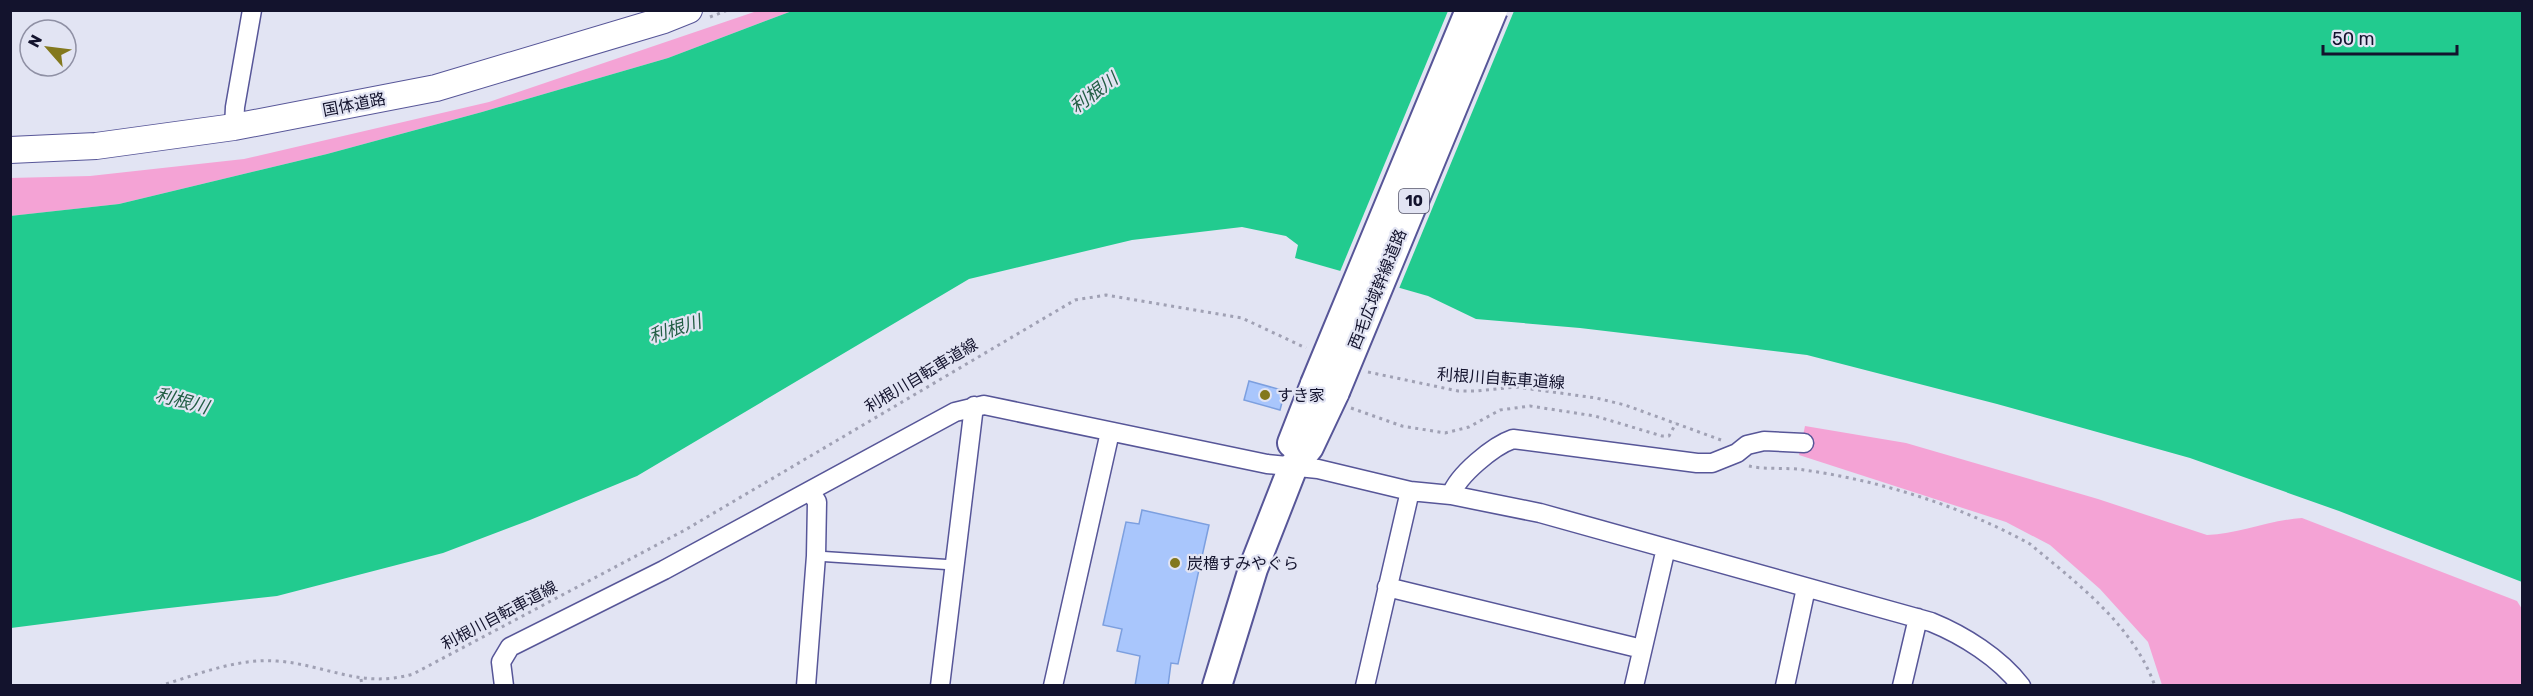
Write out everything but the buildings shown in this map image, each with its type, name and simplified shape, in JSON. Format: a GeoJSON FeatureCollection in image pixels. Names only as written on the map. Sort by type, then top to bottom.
{"type":"FeatureCollection","features":[{"type":"Feature","properties":{"kind":"main road","name":"西毛広域幹線道路"},"geometry":{"type":"LineString","coordinates":[[1325,388],[1470,10]]}},
{"type":"Feature","properties":{"kind":"main road","name":"西毛広域幹線道路"},"geometry":{"type":"LineString","coordinates":[[1217,686],[1253,569],[1293,465],[1292,442],[1325,388],[1493,10]]}},
{"type":"Feature","properties":{"kind":"street"},"geometry":{"type":"LineString","coordinates":[[234,127],[235,107],[252,10]]}},
{"type":"Feature","properties":{"kind":"street","name":"国体道路"},"geometry":{"type":"LineString","coordinates":[[10,150],[96,146],[234,127],[436,88],[664,20],[689,10]]}},
{"type":"Feature","properties":{"kind":"street"},"geometry":{"type":"LineString","coordinates":[[939,686],[974,406]]}},
{"type":"Feature","properties":{"kind":"street"},"geometry":{"type":"LineString","coordinates":[[504,686],[501,662],[510,647],[664,570],[955,412],[974,406],[992,406],[1261,463],[1318,469],[1410,491],[1451,495],[1540,513],[1918,618],[1957,634],[1999,663],[2020,685]]}},
{"type":"Feature","properties":{"kind":"street"},"geometry":{"type":"LineString","coordinates":[[1053,686],[1110,432]]}},
{"type":"Feature","properties":{"kind":"street"},"geometry":{"type":"LineString","coordinates":[[1451,495],[1453,489],[1469,471],[1494,449],[1513,439],[1697,463],[1712,463],[1737,453],[1747,445],[1764,441],[1804,442]]}},
{"type":"Feature","properties":{"kind":"street"},"geometry":{"type":"LineString","coordinates":[[1365,686],[1410,491]]}},
{"type":"Feature","properties":{"kind":"street"},"geometry":{"type":"LineString","coordinates":[[806,686],[816,556],[817,502],[811,492]]}},
{"type":"Feature","properties":{"kind":"street"},"geometry":{"type":"LineString","coordinates":[[1634,686],[1666,548]]}},
{"type":"Feature","properties":{"kind":"street"},"geometry":{"type":"LineString","coordinates":[[1387,587],[1642,649]]}},
{"type":"Feature","properties":{"kind":"street"},"geometry":{"type":"LineString","coordinates":[[1785,686],[1806,588]]}},
{"type":"Feature","properties":{"kind":"street"},"geometry":{"type":"LineString","coordinates":[[1902,686],[1918,618]]}},
{"type":"Feature","properties":{"kind":"lane"},"geometry":{"type":"LineString","coordinates":[[816,556],[954,565]]}},
{"type":"Feature","properties":{"kind":"path","name":"利根川自転車道線"},"geometry":{"type":"LineString","coordinates":[[159,686],[229,665],[274,660],[301,664],[361,679],[399,678],[430,666],[685,530],[1075,300],[1106,295],[1242,318],[1310,350]]}},
{"type":"Feature","properties":{"kind":"path","name":"利根川自転車道線"},"geometry":{"type":"LineString","coordinates":[[1365,371],[1458,390],[1476,391],[1516,387],[1596,398],[1625,405],[1708,434],[1729,445]]}},
{"type":"Feature","properties":{"kind":"path"},"geometry":{"type":"LineString","coordinates":[[1744,464],[1752,467],[1804,470],[1903,491],[2016,536],[2037,550],[2105,609],[2141,655],[2155,686]]}},
{"type":"Feature","properties":{"kind":"path"},"geometry":{"type":"LineString","coordinates":[[361,679],[362,686]]}},
{"type":"Feature","properties":{"kind":"shaded area"},"geometry":{"type":"Polygon","coordinates":[[[757,11],[792,11],[668,58],[327,154],[119,204],[11,216],[10,178],[90,176],[244,159],[489,102],[757,11]]]}},
{"type":"Feature","properties":{"kind":"shaded area"},"geometry":{"type":"Polygon","coordinates":[[[1805,426],[1906,443],[2098,499],[2207,535],[2302,518],[2517,601],[2522,609],[2522,685],[2162,685],[2148,642],[2100,589],[2050,545],[2006,522],[1799,455],[1805,426]]]}},
{"type":"Feature","properties":{"kind":"water","name":"利根川"},"geometry":{"type":"Polygon","coordinates":[[[792,11],[2522,11],[2522,582],[2339,511],[2190,458],[1997,404],[1807,355],[1580,328],[1476,319],[1428,296],[1295,258],[1298,245],[1286,236],[1242,227],[1132,240],[969,279],[637,476],[443,553],[277,596],[11,628],[10,216],[119,204],[327,154],[668,58],[792,11]]]}},
{"type":"Feature","properties":{"kind":"pier"},"geometry":{"type":"Polygon","coordinates":[[[1448,11],[1514,11],[1398,291],[1339,274],[1448,11]]]}},
{"type":"Feature","properties":{"kind":"place","name":"すき家"},"geometry":{"type":"Point","coordinates":[1265,395]}},
{"type":"Feature","properties":{"kind":"place","name":"炭櫓すみやぐら"},"geometry":{"type":"Point","coordinates":[1175,563]}}]}
